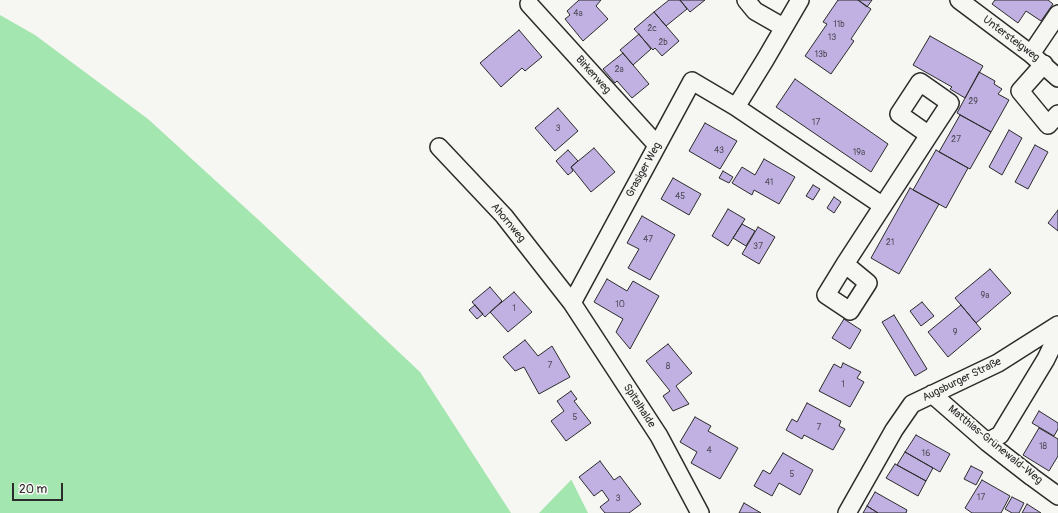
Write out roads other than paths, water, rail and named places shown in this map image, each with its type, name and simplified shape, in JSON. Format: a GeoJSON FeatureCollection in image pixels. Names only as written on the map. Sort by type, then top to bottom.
{"type":"FeatureCollection","features":[{"type":"Feature","properties":{"kind":"street"},"geometry":{"type":"LineString","coordinates":[[746,0],[755,11],[783,27]]}},
{"type":"Feature","properties":{"kind":"street"},"geometry":{"type":"LineString","coordinates":[[736,107],[800,0]]}},
{"type":"Feature","properties":{"kind":"street","name":"Untersteigweg"},"geometry":{"type":"LineString","coordinates":[[959,0],[1038,59],[1058,78]]}},
{"type":"Feature","properties":{"kind":"street","name":"Birkenweg"},"geometry":{"type":"LineString","coordinates":[[529,4],[657,145]]}},
{"type":"Feature","properties":{"kind":"street"},"geometry":{"type":"LineString","coordinates":[[1038,59],[1058,14]]}},
{"type":"Feature","properties":{"kind":"street","name":"Untersteigweg"},"geometry":{"type":"LineString","coordinates":[[1038,59],[1020,91],[1048,125],[1058,114]]}},
{"type":"Feature","properties":{"kind":"street","name":"Grasiger Weg"},"geometry":{"type":"LineString","coordinates":[[572,303],[692,81],[736,107],[884,206]]}},
{"type":"Feature","properties":{"kind":"street"},"geometry":{"type":"LineString","coordinates":[[845,264],[930,135]]}},
{"type":"Feature","properties":{"kind":"street","name":"Ahornweg"},"geometry":{"type":"LineString","coordinates":[[439,147],[504,216],[572,303]]}},
{"type":"Feature","properties":{"kind":"street","name":"Spitalhalde"},"geometry":{"type":"LineString","coordinates":[[572,303],[659,436],[700,513]]}},
{"type":"Feature","properties":{"kind":"street","name":"Augsburger Straße"},"geometry":{"type":"LineString","coordinates":[[847,513],[894,430],[912,404],[998,363],[1058,325]]}},
{"type":"Feature","properties":{"kind":"street"},"geometry":{"type":"LineString","coordinates":[[987,442],[1000,435],[1046,359],[1058,334]]}},
{"type":"Feature","properties":{"kind":"street","name":"Matthias-Grünewald-Weg"},"geometry":{"type":"LineString","coordinates":[[932,394],[987,442],[1058,496]]}}]}
